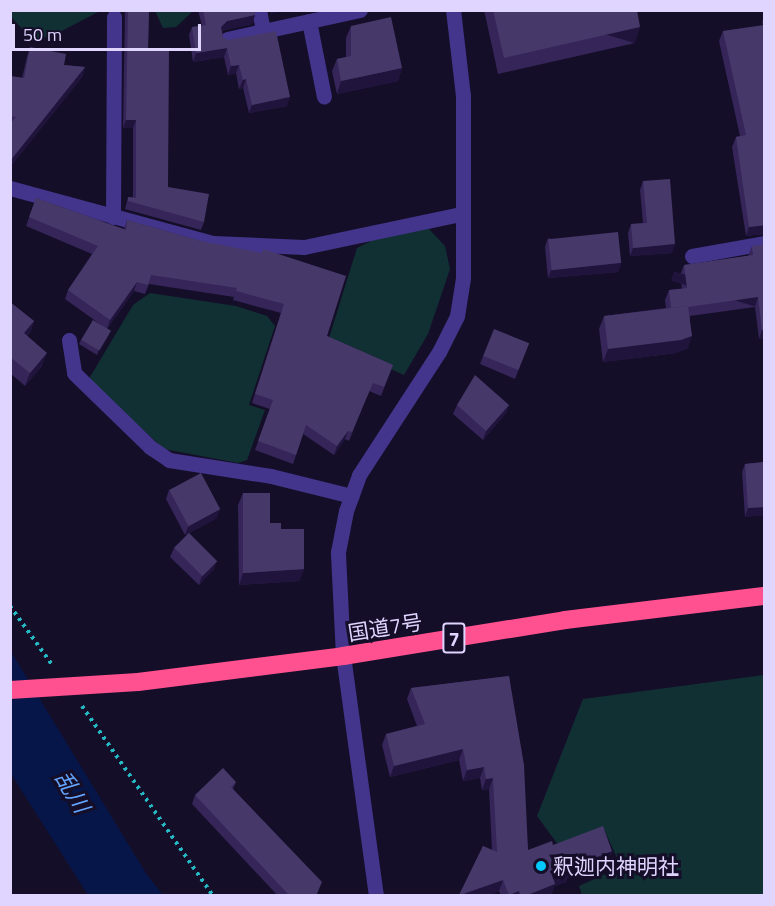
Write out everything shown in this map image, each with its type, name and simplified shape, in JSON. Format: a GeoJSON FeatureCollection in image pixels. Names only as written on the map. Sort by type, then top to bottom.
{"type":"FeatureCollection","features":[{"type":"Feature","properties":{"kind":"highway","name":"国道7号"},"geometry":{"type":"LineString","coordinates":[[10,690],[68,688],[343,656],[565,620],[765,596]]}},
{"type":"Feature","properties":{"kind":"street"},"geometry":{"type":"LineString","coordinates":[[259,10],[263,31]]}},
{"type":"Feature","properties":{"kind":"street"},"geometry":{"type":"LineString","coordinates":[[376,896],[343,656],[338,552],[359,475],[440,352],[457,316],[463,278],[461,214],[463,96],[453,10]]}},
{"type":"Feature","properties":{"kind":"street"},"geometry":{"type":"LineString","coordinates":[[227,39],[357,11]]}},
{"type":"Feature","properties":{"kind":"street"},"geometry":{"type":"LineString","coordinates":[[113,217],[114,16]]}},
{"type":"Feature","properties":{"kind":"street"},"geometry":{"type":"LineString","coordinates":[[309,21],[324,97]]}},
{"type":"Feature","properties":{"kind":"street"},"geometry":{"type":"LineString","coordinates":[[10,188],[213,243],[304,247],[461,214]]}},
{"type":"Feature","properties":{"kind":"street"},"geometry":{"type":"LineString","coordinates":[[692,256],[765,243]]}},
{"type":"Feature","properties":{"kind":"street"},"geometry":{"type":"LineString","coordinates":[[69,340],[74,373],[150,447],[169,459],[271,476],[352,496]]}},
{"type":"Feature","properties":{"kind":"path"},"geometry":{"type":"LineString","coordinates":[[10,606],[68,688],[108,739],[213,896]]}},
{"type":"Feature","properties":{"kind":"green space"},"geometry":{"type":"Polygon","coordinates":[[[192,10],[192,12],[176,27],[163,28],[155,11],[192,10]]]}},
{"type":"Feature","properties":{"kind":"green space"},"geometry":{"type":"Polygon","coordinates":[[[10,11],[100,11],[52,36],[32,39],[11,17],[10,11]]]}},
{"type":"Feature","properties":{"kind":"green space"},"geometry":{"type":"Polygon","coordinates":[[[429,229],[445,246],[450,269],[428,334],[404,375],[328,341],[357,248],[375,239],[429,229]]]}},
{"type":"Feature","properties":{"kind":"green space"},"geometry":{"type":"Polygon","coordinates":[[[150,293],[236,306],[267,316],[275,326],[249,405],[265,410],[247,460],[238,463],[164,449],[92,383],[90,377],[133,305],[150,293]]]}},
{"type":"Feature","properties":{"kind":"green space"},"geometry":{"type":"Polygon","coordinates":[[[764,675],[764,895],[582,895],[579,886],[621,867],[604,829],[559,846],[537,816],[583,699],[764,675]]]}},
{"type":"Feature","properties":{"kind":"water","name":"乱川"},"geometry":{"type":"Polygon","coordinates":[[[10,650],[147,875],[163,895],[88,895],[11,774],[10,650]]]}},
{"type":"Feature","properties":{"kind":"building"},"geometry":{"type":"Polygon","coordinates":[[[128,10],[149,10],[148,48],[169,48],[168,187],[209,194],[204,222],[128,201],[128,197],[136,198],[136,120],[126,120],[128,10]]]}},
{"type":"Feature","properties":{"kind":"building"},"geometry":{"type":"Polygon","coordinates":[[[203,10],[254,10],[255,15],[227,21],[221,27],[223,37],[228,40],[276,31],[290,97],[252,105],[246,79],[243,80],[239,65],[231,66],[227,48],[196,53],[192,27],[206,25],[203,10]]]}},
{"type":"Feature","properties":{"kind":"building"},"geometry":{"type":"Polygon","coordinates":[[[493,10],[637,10],[640,27],[504,58],[493,10]]]}},
{"type":"Feature","properties":{"kind":"building"},"geometry":{"type":"Polygon","coordinates":[[[391,17],[402,68],[341,81],[337,59],[351,56],[351,26],[391,17]]]}},
{"type":"Feature","properties":{"kind":"building"},"geometry":{"type":"Polygon","coordinates":[[[765,25],[765,225],[749,227],[736,137],[746,135],[723,31],[765,25]]]}},
{"type":"Feature","properties":{"kind":"building"},"geometry":{"type":"Polygon","coordinates":[[[30,47],[66,54],[64,65],[85,67],[10,161],[10,124],[16,117],[10,116],[10,76],[24,78],[30,47]]]}},
{"type":"Feature","properties":{"kind":"building"},"geometry":{"type":"Polygon","coordinates":[[[670,179],[675,244],[633,248],[631,224],[647,223],[643,181],[670,179]]]}},
{"type":"Feature","properties":{"kind":"building"},"geometry":{"type":"Polygon","coordinates":[[[36,198],[126,230],[127,220],[201,241],[262,253],[263,249],[346,276],[327,336],[393,365],[384,387],[373,383],[352,432],[348,431],[337,446],[306,425],[296,455],[258,441],[273,400],[255,394],[284,304],[236,291],[237,288],[151,275],[148,285],[137,282],[110,320],[68,290],[98,246],[29,217],[36,198]]]}},
{"type":"Feature","properties":{"kind":"building"},"geometry":{"type":"Polygon","coordinates":[[[618,232],[621,263],[552,270],[548,239],[618,232]]]}},
{"type":"Feature","properties":{"kind":"building"},"geometry":{"type":"Polygon","coordinates":[[[765,244],[765,329],[762,330],[758,297],[671,308],[669,290],[687,288],[684,265],[753,255],[752,246],[765,244]]]}},
{"type":"Feature","properties":{"kind":"building"},"geometry":{"type":"Polygon","coordinates":[[[10,302],[34,321],[24,333],[47,353],[30,373],[10,357],[10,302]]]}},
{"type":"Feature","properties":{"kind":"building"},"geometry":{"type":"Polygon","coordinates":[[[688,306],[692,336],[681,340],[608,349],[604,316],[688,306]]]}},
{"type":"Feature","properties":{"kind":"building"},"geometry":{"type":"Polygon","coordinates":[[[93,320],[111,331],[99,351],[81,340],[93,320]]]}},
{"type":"Feature","properties":{"kind":"building"},"geometry":{"type":"Polygon","coordinates":[[[494,329],[529,343],[518,370],[483,356],[494,329]]]}},
{"type":"Feature","properties":{"kind":"building"},"geometry":{"type":"Polygon","coordinates":[[[475,375],[509,405],[486,431],[457,405],[475,375]]]}},
{"type":"Feature","properties":{"kind":"building"},"geometry":{"type":"Polygon","coordinates":[[[765,462],[765,507],[748,508],[745,464],[765,462]]]}},
{"type":"Feature","properties":{"kind":"building"},"geometry":{"type":"Polygon","coordinates":[[[201,473],[220,509],[188,526],[169,490],[201,473]]]}},
{"type":"Feature","properties":{"kind":"building"},"geometry":{"type":"Polygon","coordinates":[[[243,493],[270,493],[270,523],[281,523],[281,529],[304,529],[304,569],[243,573],[243,493]]]}},
{"type":"Feature","properties":{"kind":"building"},"geometry":{"type":"Polygon","coordinates":[[[189,533],[217,561],[202,576],[174,548],[189,533]]]}},
{"type":"Feature","properties":{"kind":"building"},"geometry":{"type":"Polygon","coordinates":[[[509,676],[524,765],[528,850],[552,841],[553,845],[603,826],[612,851],[569,868],[570,871],[553,877],[555,884],[525,896],[521,896],[519,891],[509,895],[503,880],[459,895],[483,846],[497,852],[493,778],[486,779],[484,767],[467,770],[463,749],[394,766],[386,734],[425,724],[411,688],[509,676]]]}},
{"type":"Feature","properties":{"kind":"building"},"geometry":{"type":"Polygon","coordinates":[[[223,768],[236,782],[231,787],[322,882],[316,896],[292,896],[287,893],[195,795],[223,768]]]}},
{"type":"Feature","properties":{"kind":"place","name":"釈迦内神明社"},"geometry":{"type":"Point","coordinates":[541,866]}}]}
